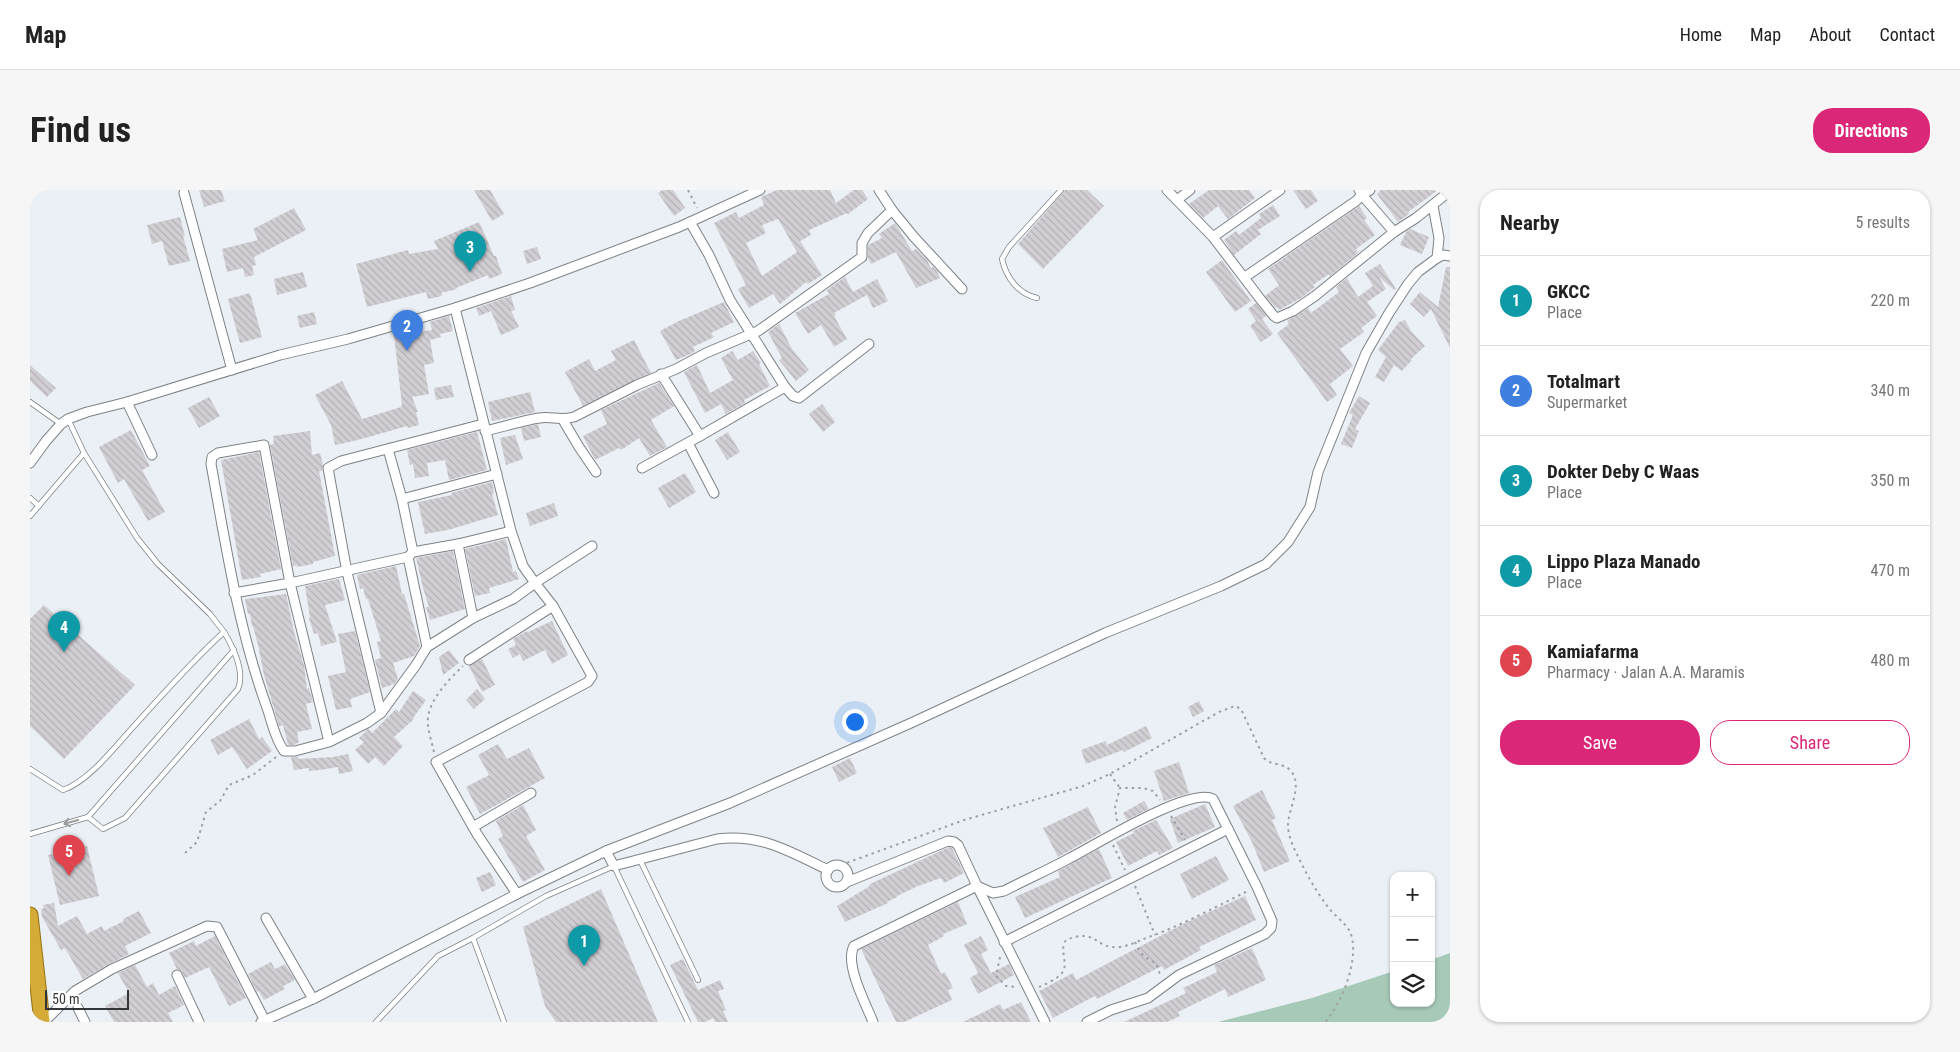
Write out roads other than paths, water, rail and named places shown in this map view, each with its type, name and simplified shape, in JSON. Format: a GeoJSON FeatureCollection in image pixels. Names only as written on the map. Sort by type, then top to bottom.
{"type":"FeatureCollection","features":[{"type":"Feature","properties":{"kind":"highway"},"geometry":{"type":"LineString","coordinates":[[30,915],[43,1022]]}},
{"type":"Feature","properties":{"kind":"street"},"geometry":{"type":"LineString","coordinates":[[30,463],[46,441],[65,422],[87,412],[127,402],[280,355],[348,339],[455,308],[530,283],[701,218],[760,190]]}},
{"type":"Feature","properties":{"kind":"street"},"geometry":{"type":"LineString","coordinates":[[879,190],[914,238],[962,288]]}},
{"type":"Feature","properties":{"kind":"street"},"geometry":{"type":"LineString","coordinates":[[1168,190],[1213,236],[1274,316],[1278,318],[1293,311],[1315,296],[1394,232],[1433,206],[1450,191]]}},
{"type":"Feature","properties":{"kind":"street"},"geometry":{"type":"LineString","coordinates":[[1176,200],[1190,190]]}},
{"type":"Feature","properties":{"kind":"street"},"geometry":{"type":"LineString","coordinates":[[1213,236],[1280,190]]}},
{"type":"Feature","properties":{"kind":"street"},"geometry":{"type":"LineString","coordinates":[[1245,277],[1364,192],[1394,232]]}},
{"type":"Feature","properties":{"kind":"street"},"geometry":{"type":"LineString","coordinates":[[184,193],[232,370]]}},
{"type":"Feature","properties":{"kind":"street"},"geometry":{"type":"LineString","coordinates":[[1433,206],[1439,238],[1437,258]]}},
{"type":"Feature","properties":{"kind":"street"},"geometry":{"type":"LineString","coordinates":[[381,713],[346,572],[328,468],[340,461],[484,428],[538,418],[551,417],[563,420],[574,417],[661,374],[676,370],[706,353],[758,331],[862,257],[862,243],[868,233],[892,210]]}},
{"type":"Feature","properties":{"kind":"street"},"geometry":{"type":"LineString","coordinates":[[690,222],[709,255],[730,300],[785,387],[793,396],[799,398],[869,344]]}},
{"type":"Feature","properties":{"kind":"street"},"geometry":{"type":"LineString","coordinates":[[43,1022],[74,991],[112,969],[181,936],[210,925],[217,926],[263,1021],[313,999],[517,894],[606,851],[730,803],[912,723],[1105,633],[1221,586],[1266,564],[1288,542],[1310,507],[1318,472],[1366,352],[1408,284],[1418,272],[1437,258],[1450,256]]}},
{"type":"Feature","properties":{"kind":"street"},"geometry":{"type":"LineString","coordinates":[[455,308],[510,531],[527,573],[552,606],[592,676],[571,692],[436,762],[473,827],[517,894]]}},
{"type":"Feature","properties":{"kind":"street"},"geometry":{"type":"LineString","coordinates":[[661,374],[700,436]]}},
{"type":"Feature","properties":{"kind":"street"},"geometry":{"type":"LineString","coordinates":[[642,468],[785,387]]}},
{"type":"Feature","properties":{"kind":"street"},"geometry":{"type":"LineString","coordinates":[[127,402],[152,455]]}},
{"type":"Feature","properties":{"kind":"street"},"geometry":{"type":"LineString","coordinates":[[563,420],[578,447],[596,472]]}},
{"type":"Feature","properties":{"kind":"street"},"geometry":{"type":"LineString","coordinates":[[688,443],[714,494]]}},
{"type":"Feature","properties":{"kind":"street"},"geometry":{"type":"LineString","coordinates":[[329,742],[290,584],[264,445],[240,448],[212,457],[211,464],[234,593],[255,676],[274,733],[284,751],[295,751],[329,742],[367,723],[381,713],[416,666],[427,647],[473,618],[507,602],[592,546]]}},
{"type":"Feature","properties":{"kind":"street"},"geometry":{"type":"LineString","coordinates":[[388,449],[402,499],[427,647]]}},
{"type":"Feature","properties":{"kind":"street"},"geometry":{"type":"LineString","coordinates":[[402,499],[497,474]]}},
{"type":"Feature","properties":{"kind":"street"},"geometry":{"type":"LineString","coordinates":[[234,593],[346,572],[410,554],[510,531]]}},
{"type":"Feature","properties":{"kind":"street"},"geometry":{"type":"LineString","coordinates":[[458,544],[473,618]]}},
{"type":"Feature","properties":{"kind":"street"},"geometry":{"type":"LineString","coordinates":[[470,660],[552,606]]}},
{"type":"Feature","properties":{"kind":"street"},"geometry":{"type":"LineString","coordinates":[[473,827],[532,793]]}},
{"type":"Feature","properties":{"kind":"street"},"geometry":{"type":"LineString","coordinates":[[873,1022],[855,976],[852,962],[854,946],[977,886],[993,893],[1004,891],[1108,836],[1166,808],[1199,796],[1208,796],[1213,799],[1257,887],[1272,921],[1270,928],[1265,934],[1179,975],[1148,998],[1111,1010],[1086,1022]]}},
{"type":"Feature","properties":{"kind":"street"},"geometry":{"type":"LineString","coordinates":[[1004,942],[1228,829]]}},
{"type":"Feature","properties":{"kind":"street"},"geometry":{"type":"LineString","coordinates":[[606,851],[614,866],[717,839],[747,838],[775,845],[828,870]]}},
{"type":"Feature","properties":{"kind":"street"},"geometry":{"type":"LineString","coordinates":[[847,882],[848,872],[842,865],[831,866],[826,878],[832,885],[840,887],[847,882],[948,841],[954,842],[958,845],[1004,942],[1045,1022]]}},
{"type":"Feature","properties":{"kind":"street"},"geometry":{"type":"LineString","coordinates":[[266,918],[313,999]]}},
{"type":"Feature","properties":{"kind":"street"},"geometry":{"type":"LineString","coordinates":[[178,975],[199,1022]]}},
{"type":"Feature","properties":{"kind":"street"},"geometry":{"type":"LineString","coordinates":[[78,1008],[85,1022]]}},
{"type":"Feature","properties":{"kind":"lane"},"geometry":{"type":"LineString","coordinates":[[1037,298],[1026,296],[1005,273],[1002,259],[1008,247],[1061,190]]}},
{"type":"Feature","properties":{"kind":"lane"},"geometry":{"type":"LineString","coordinates":[[30,402],[65,422],[138,538],[153,558],[210,614],[224,632],[234,650],[240,676],[238,689],[125,818],[103,829],[88,818]]}},
{"type":"Feature","properties":{"kind":"lane"},"geometry":{"type":"LineString","coordinates":[[30,516],[84,453]]}},
{"type":"Feature","properties":{"kind":"lane"},"geometry":{"type":"LineString","coordinates":[[30,498],[39,506]]}},
{"type":"Feature","properties":{"kind":"lane"},"geometry":{"type":"LineString","coordinates":[[30,769],[63,790],[74,786],[110,752],[200,654],[224,632]]}},
{"type":"Feature","properties":{"kind":"lane"},"geometry":{"type":"LineString","coordinates":[[30,834],[88,818],[234,650]]}},
{"type":"Feature","properties":{"kind":"lane"},"geometry":{"type":"LineString","coordinates":[[640,860],[698,980]]}},
{"type":"Feature","properties":{"kind":"lane"},"geometry":{"type":"LineString","coordinates":[[376,1022],[438,956],[546,896],[614,866],[688,1022]]}},
{"type":"Feature","properties":{"kind":"lane"},"geometry":{"type":"LineString","coordinates":[[473,938],[504,1022]]}},
{"type":"Feature","properties":{"kind":"place","name":"Dokter Deby C Waas"},"geometry":{"type":"Point","coordinates":[470,272]}},
{"type":"Feature","properties":{"kind":"place","name":"Totalmart"},"geometry":{"type":"Point","coordinates":[407,351]}},
{"type":"Feature","properties":{"kind":"place","name":"Lippo Plaza Manado"},"geometry":{"type":"Point","coordinates":[64,652]}},
{"type":"Feature","properties":{"kind":"place","name":"Kamiafarma"},"geometry":{"type":"Point","coordinates":[69,876]}},
{"type":"Feature","properties":{"kind":"place","name":"GKCC"},"geometry":{"type":"Point","coordinates":[584,966]}}]}
